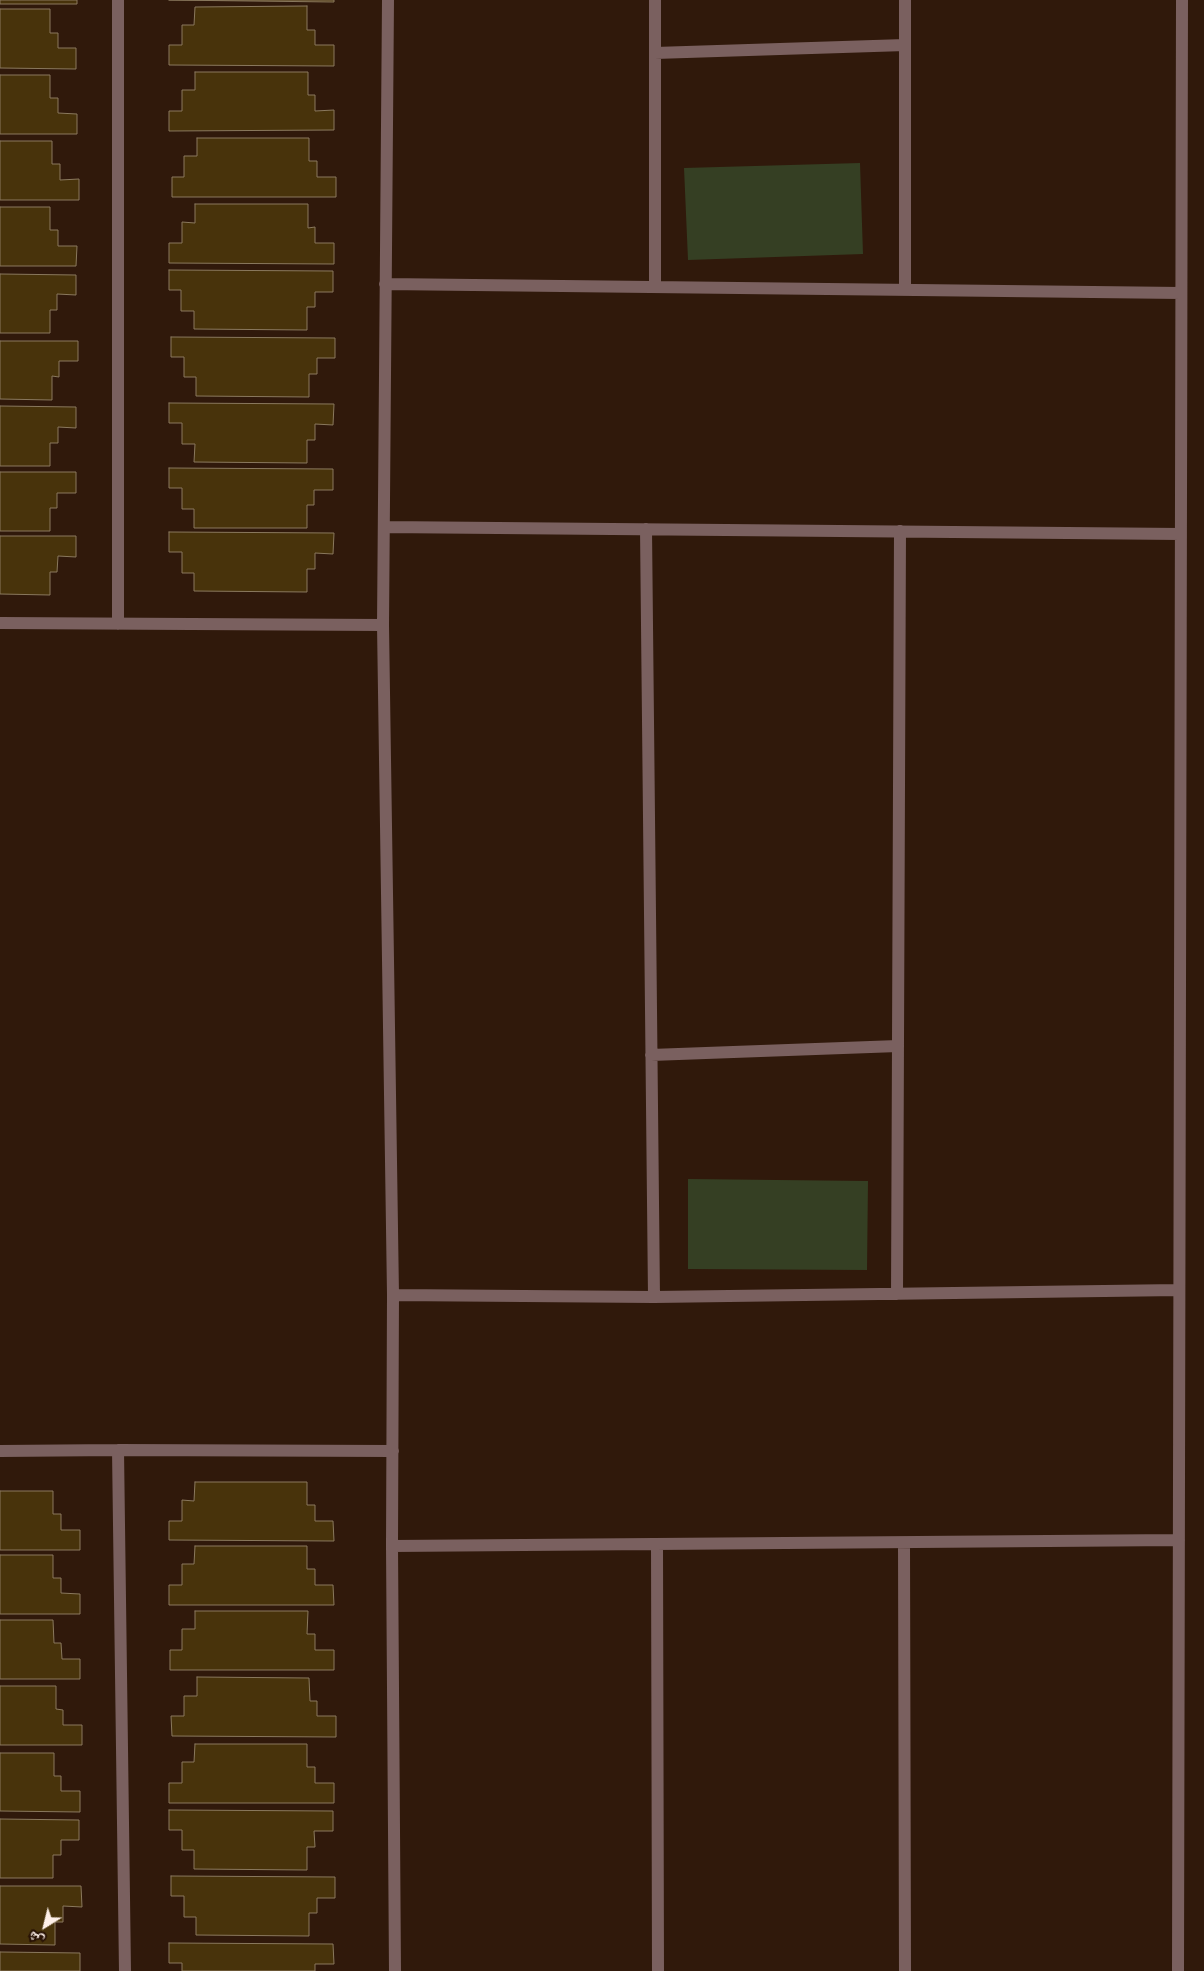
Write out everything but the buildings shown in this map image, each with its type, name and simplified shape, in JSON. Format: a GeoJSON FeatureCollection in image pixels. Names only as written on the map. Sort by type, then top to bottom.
{"type":"FeatureCollection","features":[{"type":"Feature","properties":{"kind":"street"},"geometry":{"type":"LineString","coordinates":[[118,0],[118,624]]}},
{"type":"Feature","properties":{"kind":"street"},"geometry":{"type":"LineString","coordinates":[[388,0],[383,625],[393,1295],[392,1546],[395,1971]]}},
{"type":"Feature","properties":{"kind":"street"},"geometry":{"type":"LineString","coordinates":[[655,0],[656,287]]}},
{"type":"Feature","properties":{"kind":"street"},"geometry":{"type":"LineString","coordinates":[[905,0],[905,290]]}},
{"type":"Feature","properties":{"kind":"street"},"geometry":{"type":"LineString","coordinates":[[1178,1971],[1182,0]]}},
{"type":"Feature","properties":{"kind":"street"},"geometry":{"type":"LineString","coordinates":[[655,53],[905,45]]}},
{"type":"Feature","properties":{"kind":"street"},"geometry":{"type":"LineString","coordinates":[[385,284],[1181,293]]}},
{"type":"Feature","properties":{"kind":"street"},"geometry":{"type":"LineString","coordinates":[[384,527],[1181,534]]}},
{"type":"Feature","properties":{"kind":"street"},"geometry":{"type":"LineString","coordinates":[[646,529],[654,1297]]}},
{"type":"Feature","properties":{"kind":"street"},"geometry":{"type":"LineString","coordinates":[[897,1294],[900,531]]}},
{"type":"Feature","properties":{"kind":"street"},"geometry":{"type":"LineString","coordinates":[[0,623],[383,625]]}},
{"type":"Feature","properties":{"kind":"street"},"geometry":{"type":"LineString","coordinates":[[651,1055],[898,1046]]}},
{"type":"Feature","properties":{"kind":"street"},"geometry":{"type":"LineString","coordinates":[[393,1295],[654,1297],[1179,1290]]}},
{"type":"Feature","properties":{"kind":"street"},"geometry":{"type":"LineString","coordinates":[[118,1450],[125,1971]]}},
{"type":"Feature","properties":{"kind":"street"},"geometry":{"type":"LineString","coordinates":[[0,1451],[393,1451]]}},
{"type":"Feature","properties":{"kind":"street"},"geometry":{"type":"LineString","coordinates":[[392,1546],[1179,1540]]}},
{"type":"Feature","properties":{"kind":"street"},"geometry":{"type":"LineString","coordinates":[[904,1543],[905,1971]]}},
{"type":"Feature","properties":{"kind":"street"},"geometry":{"type":"LineString","coordinates":[[657,1545],[658,1971]]}},
{"type":"Feature","properties":{"kind":"green space"},"geometry":{"type":"Polygon","coordinates":[[[860,163],[863,254],[688,260],[684,168],[860,163]]]}},
{"type":"Feature","properties":{"kind":"green space"},"geometry":{"type":"Polygon","coordinates":[[[688,1179],[868,1181],[867,1270],[688,1269],[688,1179]]]}}]}
